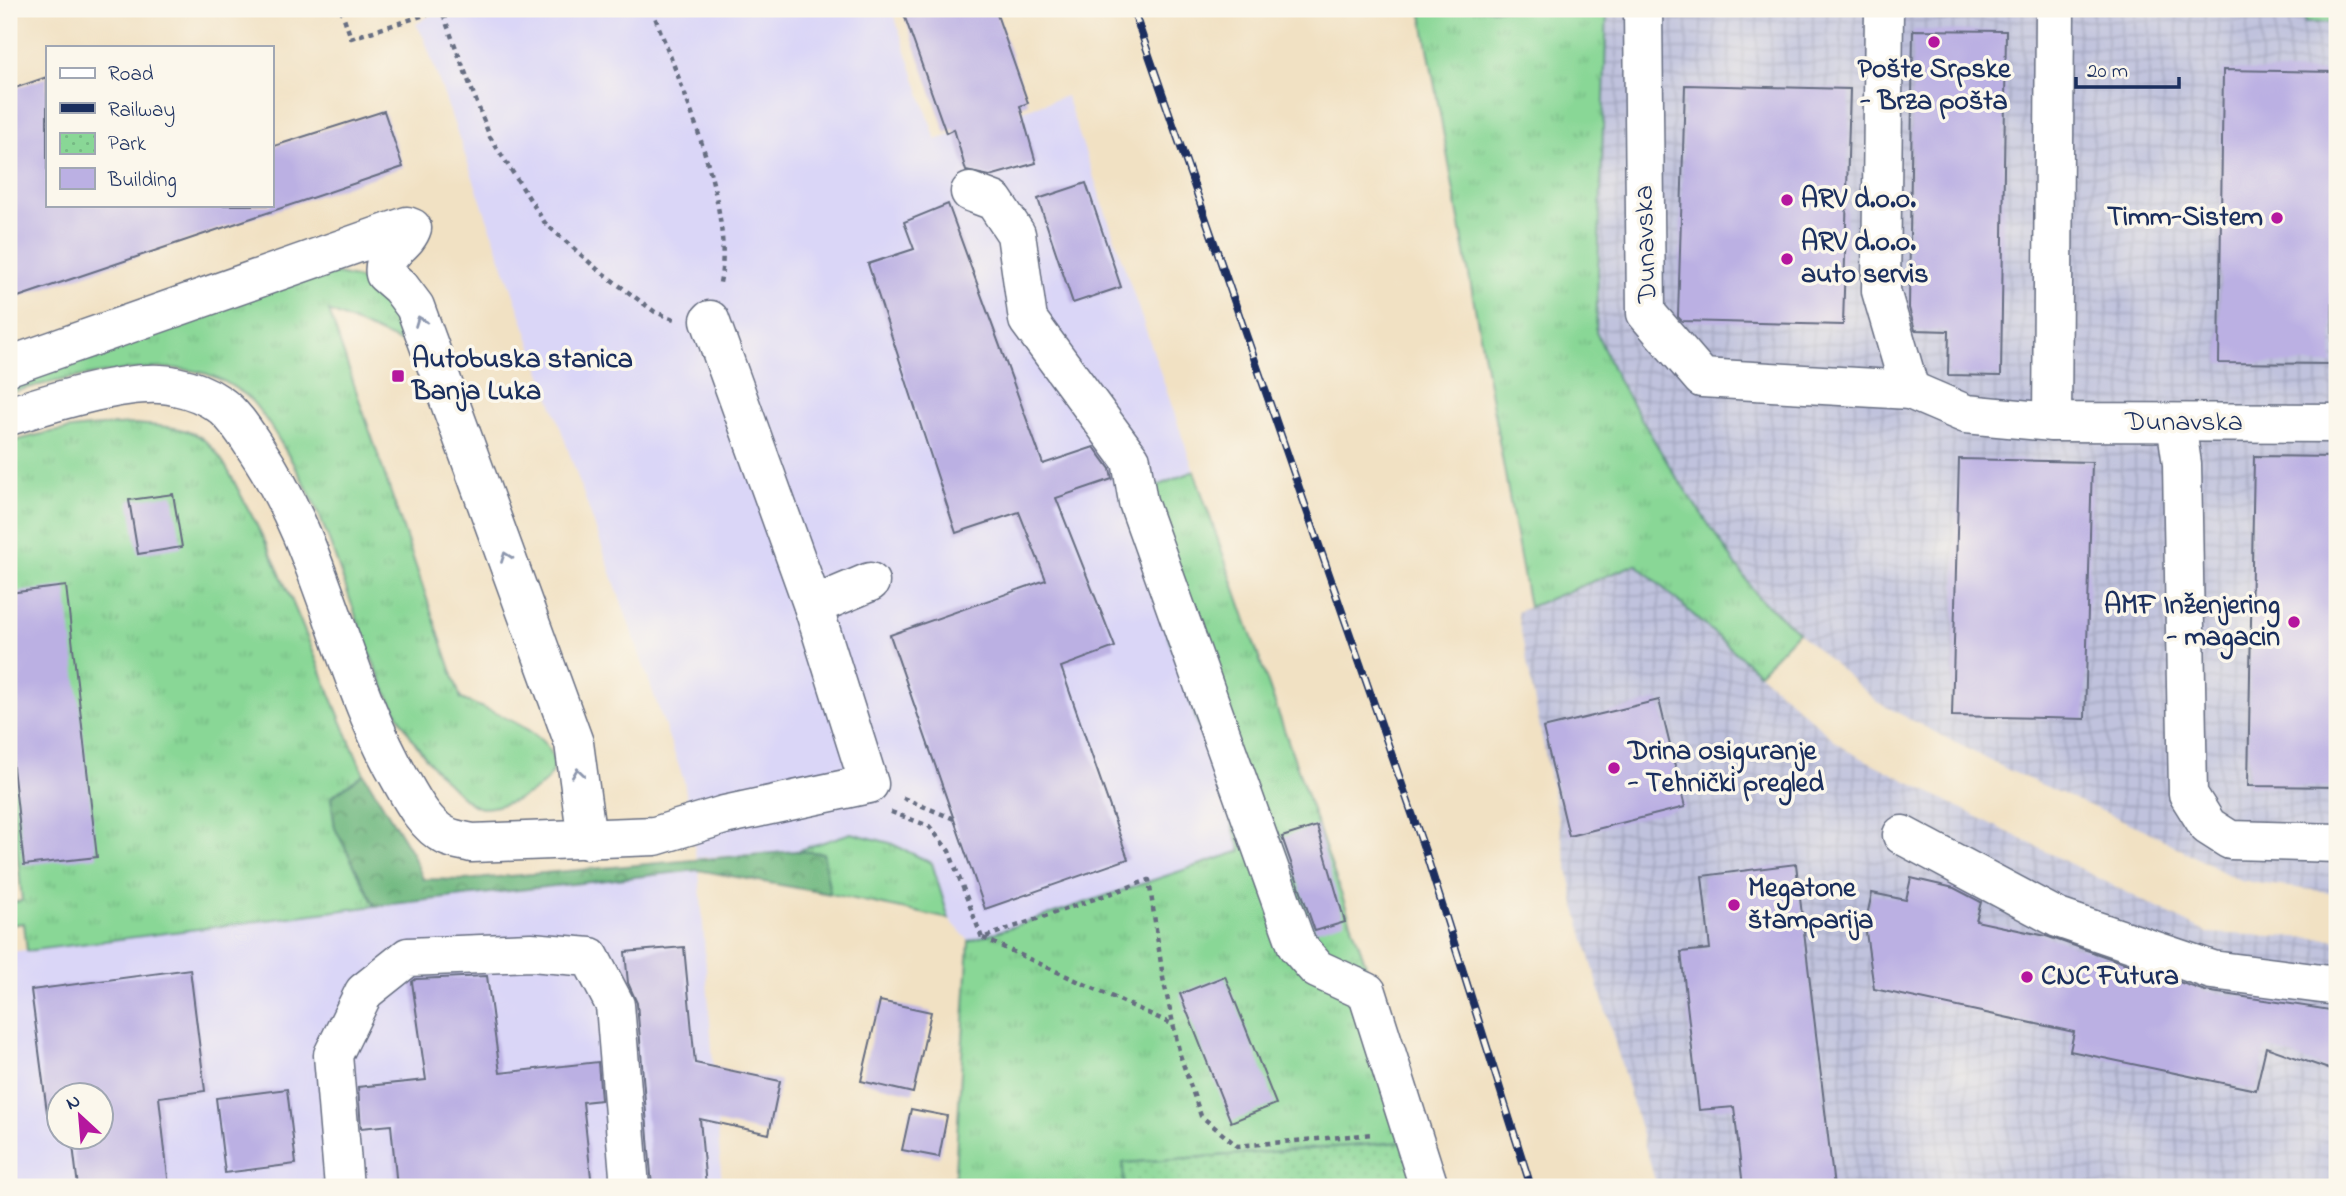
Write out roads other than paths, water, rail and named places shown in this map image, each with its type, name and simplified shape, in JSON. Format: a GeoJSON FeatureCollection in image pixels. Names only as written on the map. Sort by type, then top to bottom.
{"type":"FeatureCollection","features":[{"type":"Feature","properties":{"kind":"lane","name":"Dunavska"},"geometry":{"type":"LineString","coordinates":[[1643,9],[1646,313],[1702,379],[1910,390],[1966,414],[2052,422],[2337,423]]}},
{"type":"Feature","properties":{"kind":"lane"},"geometry":{"type":"LineString","coordinates":[[1884,9],[1881,291],[1910,390]]}},
{"type":"Feature","properties":{"kind":"lane"},"geometry":{"type":"LineString","coordinates":[[2052,422],[2055,9]]}},
{"type":"Feature","properties":{"kind":"lane"},"geometry":{"type":"LineString","coordinates":[[970,192],[993,201],[1016,234],[1028,320],[1131,460],[1138,502],[1297,946],[1317,969],[1367,992],[1429,1187]]}},
{"type":"Feature","properties":{"kind":"lane"},"geometry":{"type":"LineString","coordinates":[[189,287],[410,227],[412,230],[391,253],[384,269],[385,274],[415,307],[574,743],[587,840]]}},
{"type":"Feature","properties":{"kind":"lane"},"geometry":{"type":"LineString","coordinates":[[9,416],[95,393],[145,385],[172,385],[195,391],[221,405],[247,434],[274,475],[298,522],[387,756],[428,821],[446,836],[472,843],[655,836],[724,814],[873,800],[813,606],[710,320]]}},
{"type":"Feature","properties":{"kind":"lane"},"geometry":{"type":"LineString","coordinates":[[2176,423],[2182,464],[2188,794],[2208,826],[2230,839],[2337,842]]}},
{"type":"Feature","properties":{"kind":"lane"},"geometry":{"type":"LineString","coordinates":[[813,606],[870,582]]}},
{"type":"Feature","properties":{"kind":"lane"},"geometry":{"type":"LineString","coordinates":[[1902,835],[2058,918],[2213,970],[2337,986]]}},
{"type":"Feature","properties":{"kind":"lane"},"geometry":{"type":"LineString","coordinates":[[344,1187],[334,1055],[364,992],[408,957],[531,952],[590,957],[615,1005],[630,1187]]}},
{"type":"Feature","properties":{"kind":"railway"},"geometry":{"type":"LineString","coordinates":[[1133,9],[1425,851],[1531,1187]]}},
{"type":"Feature","properties":{"kind":"place","name":"Pošte Srpske - Brza pošta"},"geometry":{"type":"Point","coordinates":[1934,42]}},
{"type":"Feature","properties":{"kind":"place","name":"ARV d.o.o."},"geometry":{"type":"Point","coordinates":[1787,200]}},
{"type":"Feature","properties":{"kind":"place","name":"Timm-Sistem"},"geometry":{"type":"Point","coordinates":[2277,218]}},
{"type":"Feature","properties":{"kind":"place","name":"ARV d.o.o. auto servis"},"geometry":{"type":"Point","coordinates":[1787,259]}},
{"type":"Feature","properties":{"kind":"place","name":"Autobuska stanica Banja Luka"},"geometry":{"type":"Point","coordinates":[398,376]}},
{"type":"Feature","properties":{"kind":"place","name":"AMF Inženjering - magacin"},"geometry":{"type":"Point","coordinates":[2294,622]}},
{"type":"Feature","properties":{"kind":"place","name":"Drina osiguranje - Tehnički pregled"},"geometry":{"type":"Point","coordinates":[1614,768]}},
{"type":"Feature","properties":{"kind":"place","name":"Megatone štamparija"},"geometry":{"type":"Point","coordinates":[1734,905]}},
{"type":"Feature","properties":{"kind":"place","name":"CNC Futura"},"geometry":{"type":"Point","coordinates":[2027,977]}}]}
